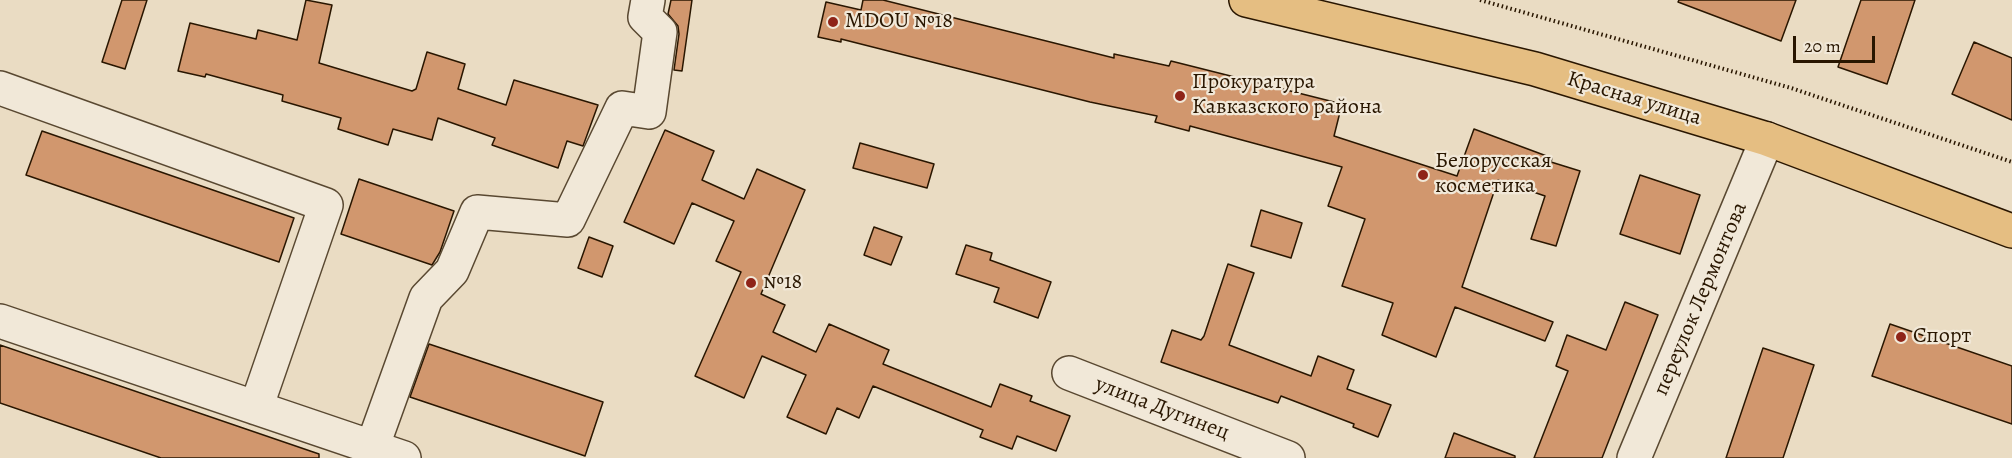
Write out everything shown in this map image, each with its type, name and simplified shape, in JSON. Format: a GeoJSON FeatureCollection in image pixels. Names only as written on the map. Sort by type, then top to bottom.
{"type":"FeatureCollection","features":[{"type":"Feature","properties":{"kind":"main road","name":"Красная улица"},"geometry":{"type":"LineString","coordinates":[[1245,0],[1535,69],[1767,139],[2012,231]]}},
{"type":"Feature","properties":{"kind":"street"},"geometry":{"type":"LineString","coordinates":[[372,448],[426,298],[452,271],[477,212],[568,220],[622,108],[649,112],[660,32],[645,17],[648,0]]}},
{"type":"Feature","properties":{"kind":"street"},"geometry":{"type":"LineString","coordinates":[[0,88],[326,204],[256,408]]}},
{"type":"Feature","properties":{"kind":"street","name":"переулок Лермонтова"},"geometry":{"type":"LineString","coordinates":[[1634,458],[1767,139]]}},
{"type":"Feature","properties":{"kind":"street"},"geometry":{"type":"LineString","coordinates":[[0,321],[256,408],[321,445],[372,448],[404,458]]}},
{"type":"Feature","properties":{"kind":"street","name":"улица Дугинец"},"geometry":{"type":"LineString","coordinates":[[1069,373],[1288,458]]}},
{"type":"Feature","properties":{"kind":"path"},"geometry":{"type":"LineString","coordinates":[[1480,0],[1791,88],[2012,162]]}},
{"type":"Feature","properties":{"kind":"building"},"geometry":{"type":"Polygon","coordinates":[[[122,0],[147,0],[125,69],[102,62],[122,0]]]}},
{"type":"Feature","properties":{"kind":"building"},"geometry":{"type":"Polygon","coordinates":[[[306,0],[332,5],[319,63],[412,91],[416,89],[427,52],[465,64],[458,89],[506,105],[514,80],[598,105],[583,146],[567,141],[558,168],[492,145],[495,138],[438,118],[432,140],[393,129],[388,145],[338,129],[341,118],[282,101],[283,95],[206,74],[205,77],[178,71],[190,23],[256,39],[258,30],[297,40],[306,0]]]}},
{"type":"Feature","properties":{"kind":"building"},"geometry":{"type":"Polygon","coordinates":[[[671,0],[692,0],[682,71],[674,70],[679,34],[678,26],[668,14],[671,0]]]}},
{"type":"Feature","properties":{"kind":"building"},"geometry":{"type":"Polygon","coordinates":[[[863,0],[883,0],[1114,58],[1114,54],[1169,66],[1171,61],[1342,104],[1334,136],[1457,176],[1474,129],[1552,158],[1551,162],[1580,171],[1556,246],[1531,239],[1545,196],[1498,180],[1462,287],[1553,322],[1545,341],[1455,307],[1436,357],[1382,335],[1393,303],[1342,286],[1365,219],[1328,206],[1342,167],[1190,126],[1189,131],[1155,122],[1157,116],[1090,102],[841,39],[841,42],[818,37],[826,2],[861,10],[863,0]]]}},
{"type":"Feature","properties":{"kind":"building"},"geometry":{"type":"Polygon","coordinates":[[[1679,0],[1796,0],[1781,41],[1678,2],[1679,0]]]}},
{"type":"Feature","properties":{"kind":"building"},"geometry":{"type":"Polygon","coordinates":[[[1861,0],[1915,0],[1887,84],[1838,67],[1861,0]]]}},
{"type":"Feature","properties":{"kind":"building"},"geometry":{"type":"Polygon","coordinates":[[[1974,42],[2012,58],[2012,120],[1952,94],[1974,42]]]}},
{"type":"Feature","properties":{"kind":"building","name":"№18"},"geometry":{"type":"Polygon","coordinates":[[[665,130],[714,151],[702,180],[744,199],[757,169],[805,190],[761,294],[785,305],[773,332],[816,352],[829,324],[889,350],[883,364],[991,407],[1000,384],[1032,396],[1030,401],[1070,416],[1056,451],[1017,436],[1012,449],[980,437],[983,430],[873,386],[859,418],[837,408],[826,434],[787,417],[806,375],[762,356],[744,398],[695,376],[741,272],[716,261],[734,221],[692,203],[674,244],[624,222],[665,130]]]}},
{"type":"Feature","properties":{"kind":"building"},"geometry":{"type":"Polygon","coordinates":[[[42,131],[294,218],[279,262],[26,175],[42,131]]]}},
{"type":"Feature","properties":{"kind":"building"},"geometry":{"type":"Polygon","coordinates":[[[860,143],[934,164],[927,188],[853,168],[860,143]]]}},
{"type":"Feature","properties":{"kind":"building"},"geometry":{"type":"Polygon","coordinates":[[[1640,175],[1700,195],[1680,254],[1620,234],[1640,175]]]}},
{"type":"Feature","properties":{"kind":"building"},"geometry":{"type":"Polygon","coordinates":[[[359,179],[454,211],[440,252],[432,265],[341,234],[359,179]]]}},
{"type":"Feature","properties":{"kind":"building"},"geometry":{"type":"Polygon","coordinates":[[[1261,210],[1302,223],[1291,258],[1251,246],[1261,210]]]}},
{"type":"Feature","properties":{"kind":"building"},"geometry":{"type":"Polygon","coordinates":[[[874,227],[902,237],[891,265],[864,255],[874,227]]]}},
{"type":"Feature","properties":{"kind":"building"},"geometry":{"type":"Polygon","coordinates":[[[589,237],[613,246],[602,277],[578,268],[589,237]]]}},
{"type":"Feature","properties":{"kind":"building"},"geometry":{"type":"Polygon","coordinates":[[[966,245],[992,253],[990,260],[1051,282],[1038,318],[994,302],[999,288],[956,274],[966,245]]]}},
{"type":"Feature","properties":{"kind":"building"},"geometry":{"type":"Polygon","coordinates":[[[1228,264],[1254,273],[1229,345],[1311,376],[1318,356],[1354,370],[1347,389],[1391,405],[1378,437],[1353,427],[1354,424],[1281,396],[1278,403],[1161,362],[1172,330],[1201,340],[1204,336],[1228,264]]]}},
{"type":"Feature","properties":{"kind":"building"},"geometry":{"type":"Polygon","coordinates":[[[1625,302],[1658,315],[1602,458],[1534,458],[1568,371],[1556,366],[1567,335],[1606,350],[1625,302]]]}},
{"type":"Feature","properties":{"kind":"building"},"geometry":{"type":"Polygon","coordinates":[[[1890,324],[2012,366],[2012,424],[1872,376],[1890,324]]]}},
{"type":"Feature","properties":{"kind":"building"},"geometry":{"type":"Polygon","coordinates":[[[429,344],[603,402],[585,456],[410,397],[429,344]]]}},
{"type":"Feature","properties":{"kind":"building"},"geometry":{"type":"Polygon","coordinates":[[[0,345],[319,454],[319,458],[161,458],[0,403],[0,345]]]}},
{"type":"Feature","properties":{"kind":"building"},"geometry":{"type":"Polygon","coordinates":[[[1763,348],[1814,365],[1783,458],[1726,458],[1763,348]]]}},
{"type":"Feature","properties":{"kind":"building"},"geometry":{"type":"Polygon","coordinates":[[[1454,433],[1515,456],[1515,458],[1445,458],[1454,433]]]}},
{"type":"Feature","properties":{"kind":"place","name":"MDOU №18"},"geometry":{"type":"Point","coordinates":[833,22]}},
{"type":"Feature","properties":{"kind":"place","name":"Прокуратура Кавказского района"},"geometry":{"type":"Point","coordinates":[1180,96]}},
{"type":"Feature","properties":{"kind":"place","name":"Белорусская косметика"},"geometry":{"type":"Point","coordinates":[1423,175]}},
{"type":"Feature","properties":{"kind":"place","name":"№18"},"geometry":{"type":"Point","coordinates":[751,283]}},
{"type":"Feature","properties":{"kind":"place","name":"Спорт"},"geometry":{"type":"Point","coordinates":[1901,337]}}]}
